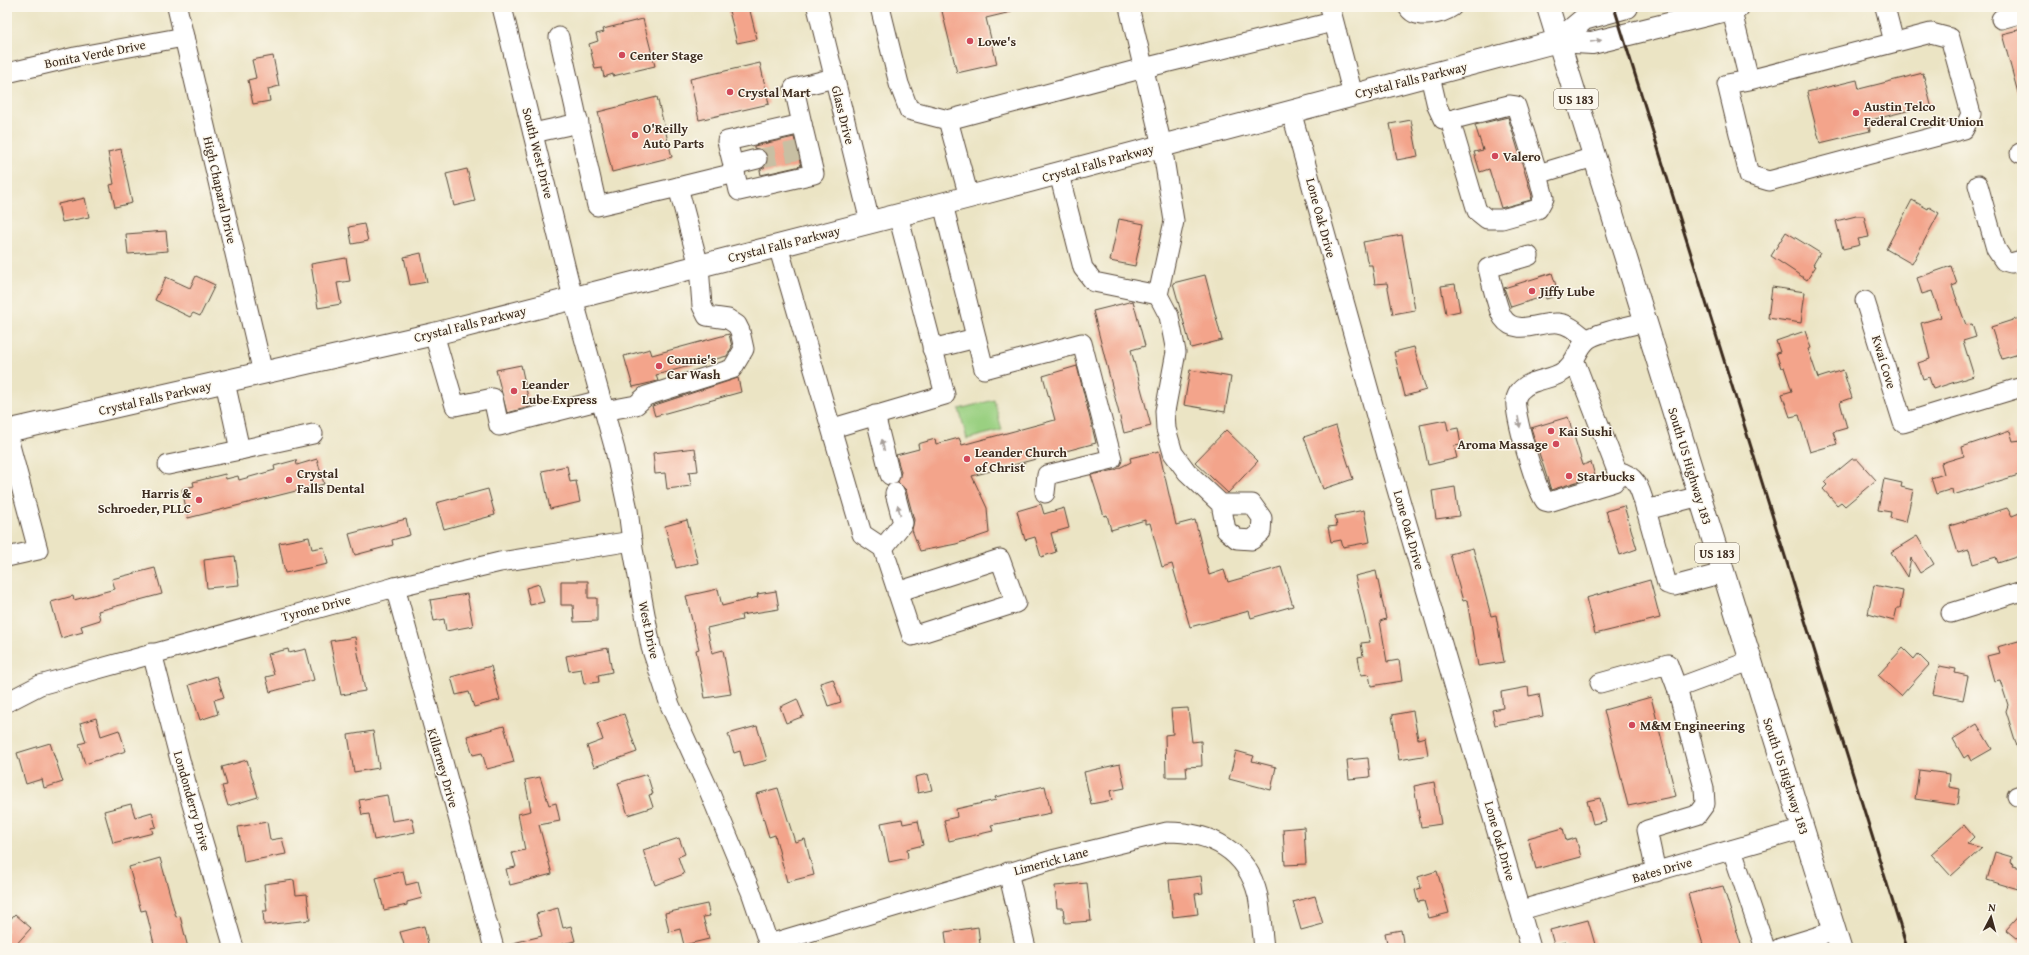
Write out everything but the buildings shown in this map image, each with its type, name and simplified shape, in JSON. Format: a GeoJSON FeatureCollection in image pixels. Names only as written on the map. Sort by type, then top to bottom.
{"type":"FeatureCollection","features":[{"type":"Feature","properties":{"kind":"main road","name":"South US Highway 183"},"geometry":{"type":"LineString","coordinates":[[1548,7],[1700,496],[1722,573],[1838,940]]}},
{"type":"Feature","properties":{"kind":"main road"},"geometry":{"type":"LineString","coordinates":[[1558,41],[1584,19],[1628,7]]}},
{"type":"Feature","properties":{"kind":"main road"},"geometry":{"type":"LineString","coordinates":[[1558,41],[1592,43],[1735,8]]}},
{"type":"Feature","properties":{"kind":"main road","name":"Crystal Falls Parkway"},"geometry":{"type":"LineString","coordinates":[[7,431],[434,334],[1059,174],[1353,94],[1430,76],[1558,41]]}},
{"type":"Feature","properties":{"kind":"street","name":"High Chaparal Drive"},"geometry":{"type":"LineString","coordinates":[[177,7],[263,373]]}},
{"type":"Feature","properties":{"kind":"street","name":"South West Drive"},"geometry":{"type":"LineString","coordinates":[[502,7],[573,298]]}},
{"type":"Feature","properties":{"kind":"street","name":"Glass Drive"},"geometry":{"type":"LineString","coordinates":[[817,7],[870,222]]}},
{"type":"Feature","properties":{"kind":"street"},"geometry":{"type":"LineString","coordinates":[[880,7],[899,84],[909,110],[948,120],[1144,68],[1334,12],[1353,94]]}},
{"type":"Feature","properties":{"kind":"street"},"geometry":{"type":"LineString","coordinates":[[1129,7],[1162,146],[1174,221],[1158,295],[1169,316],[1176,352],[1165,411],[1166,429],[1173,453],[1187,472],[1221,504]]}},
{"type":"Feature","properties":{"kind":"street"},"geometry":{"type":"LineString","coordinates":[[1408,7],[1416,14],[1424,16],[1452,7]]}},
{"type":"Feature","properties":{"kind":"street"},"geometry":{"type":"LineString","coordinates":[[1885,7],[1894,42]]}},
{"type":"Feature","properties":{"kind":"street"},"geometry":{"type":"LineString","coordinates":[[1735,8],[1749,80]]}},
{"type":"Feature","properties":{"kind":"street"},"geometry":{"type":"LineString","coordinates":[[2001,19],[2022,14]]}},
{"type":"Feature","properties":{"kind":"street"},"geometry":{"type":"LineString","coordinates":[[1931,33],[1950,38],[1971,114],[1964,129],[1769,181],[1749,175],[1727,84],[1749,80],[1931,33]]}},
{"type":"Feature","properties":{"kind":"street","name":"Bonita Verde Drive"},"geometry":{"type":"LineString","coordinates":[[7,73],[75,57],[184,37]]}},
{"type":"Feature","properties":{"kind":"street"},"geometry":{"type":"LineString","coordinates":[[559,37],[597,206],[678,187],[757,160]]}},
{"type":"Feature","properties":{"kind":"street"},"geometry":{"type":"LineString","coordinates":[[1430,76],[1440,115],[1443,119],[1450,120],[1509,105],[1516,106],[1538,174],[1544,198],[1538,209],[1502,219],[1487,219],[1477,211],[1450,120]]}},
{"type":"Feature","properties":{"kind":"street"},"geometry":{"type":"LineString","coordinates":[[802,124],[727,141],[739,191],[814,174],[804,149],[802,124],[794,88],[834,78]]}},
{"type":"Feature","properties":{"kind":"street","name":"Lone Oak Drive"},"geometry":{"type":"LineString","coordinates":[[1291,111],[1388,459],[1521,910],[1530,948]]}},
{"type":"Feature","properties":{"kind":"street"},"geometry":{"type":"LineString","coordinates":[[948,120],[969,197]]}},
{"type":"Feature","properties":{"kind":"street"},"geometry":{"type":"LineString","coordinates":[[533,133],[579,123]]}},
{"type":"Feature","properties":{"kind":"street"},"geometry":{"type":"LineString","coordinates":[[1538,174],[1594,157]]}},
{"type":"Feature","properties":{"kind":"street"},"geometry":{"type":"LineString","coordinates":[[1059,174],[1083,268],[1094,282],[1158,295]]}},
{"type":"Feature","properties":{"kind":"street"},"geometry":{"type":"LineString","coordinates":[[1978,185],[1996,249],[2004,261],[2011,263],[2022,260]]}},
{"type":"Feature","properties":{"kind":"street"},"geometry":{"type":"LineString","coordinates":[[434,334],[455,406],[493,398],[499,426],[603,406],[636,405],[646,396],[732,369],[740,359],[744,349],[743,341],[738,325],[728,319],[706,316],[702,306],[699,266],[678,187]]}},
{"type":"Feature","properties":{"kind":"street"},"geometry":{"type":"LineString","coordinates":[[943,204],[984,369],[1082,343],[1112,458],[1047,475],[1045,494]]}},
{"type":"Feature","properties":{"kind":"street"},"geometry":{"type":"LineString","coordinates":[[833,428],[945,395],[898,215]]}},
{"type":"Feature","properties":{"kind":"street"},"geometry":{"type":"LineString","coordinates":[[778,246],[833,428],[862,534],[883,548],[897,592],[912,636],[1016,603],[1000,560],[897,592]]}},
{"type":"Feature","properties":{"kind":"street"},"geometry":{"type":"LineString","coordinates":[[1529,256],[1488,268],[1502,317],[1508,324],[1518,327],[1560,323],[1568,325],[1587,340]]}},
{"type":"Feature","properties":{"kind":"street","name":"West Drive"},"geometry":{"type":"LineString","coordinates":[[573,298],[603,406],[628,510],[644,617],[659,677],[748,885],[769,946]]}},
{"type":"Feature","properties":{"kind":"street","name":"Kwai Cove"},"geometry":{"type":"LineString","coordinates":[[1865,301],[1903,423],[2022,387]]}},
{"type":"Feature","properties":{"kind":"street"},"geometry":{"type":"LineString","coordinates":[[1645,322],[1587,340],[1579,351],[1575,362],[1562,373],[1524,386],[1516,400],[1519,425],[1545,501],[1550,502],[1626,473],[1635,480],[1641,489],[1667,584],[1670,586],[1682,585],[1722,573]]}},
{"type":"Feature","properties":{"kind":"street"},"geometry":{"type":"LineString","coordinates":[[932,349],[976,338]]}},
{"type":"Feature","properties":{"kind":"street"},"geometry":{"type":"LineString","coordinates":[[1575,362],[1616,476]]}},
{"type":"Feature","properties":{"kind":"street"},"geometry":{"type":"LineString","coordinates":[[225,382],[240,450]]}},
{"type":"Feature","properties":{"kind":"street"},"geometry":{"type":"LineString","coordinates":[[875,415],[890,475]]}},
{"type":"Feature","properties":{"kind":"street"},"geometry":{"type":"LineString","coordinates":[[7,434],[38,550],[7,557]]}},
{"type":"Feature","properties":{"kind":"street"},"geometry":{"type":"LineString","coordinates":[[168,466],[313,434]]}},
{"type":"Feature","properties":{"kind":"street"},"geometry":{"type":"LineString","coordinates":[[883,548],[903,523],[895,493]]}},
{"type":"Feature","properties":{"kind":"street"},"geometry":{"type":"LineString","coordinates":[[1646,510],[1700,496]]}},
{"type":"Feature","properties":{"kind":"street","name":"Tyrone Drive"},"geometry":{"type":"LineString","coordinates":[[7,702],[40,685],[395,587],[500,562],[632,541]]}},
{"type":"Feature","properties":{"kind":"street","name":"Killarney Drive"},"geometry":{"type":"LineString","coordinates":[[395,587],[494,948]]}},
{"type":"Feature","properties":{"kind":"street"},"geometry":{"type":"LineString","coordinates":[[1950,613],[2022,591]]}},
{"type":"Feature","properties":{"kind":"street","name":"Londonderry Drive"},"geometry":{"type":"LineString","coordinates":[[152,654],[189,794],[234,948]]}},
{"type":"Feature","properties":{"kind":"street"},"geometry":{"type":"LineString","coordinates":[[1677,688],[1750,661]]}},
{"type":"Feature","properties":{"kind":"street"},"geometry":{"type":"LineString","coordinates":[[1600,683],[1668,664],[1677,688],[1704,788],[1705,804],[1697,815],[1647,830],[1656,872]]}},
{"type":"Feature","properties":{"kind":"street","name":"Bates Drive"},"geometry":{"type":"LineString","coordinates":[[1521,910],[1804,829]]}},
{"type":"Feature","properties":{"kind":"street","name":"Limerick Lane"},"geometry":{"type":"LineString","coordinates":[[769,946],[1008,872],[1167,832],[1199,834],[1217,841],[1241,861],[1252,878],[1258,895],[1264,948]]}},
{"type":"Feature","properties":{"kind":"street"},"geometry":{"type":"LineString","coordinates":[[1732,850],[1764,948]]}},
{"type":"Feature","properties":{"kind":"street"},"geometry":{"type":"LineString","coordinates":[[1008,872],[1026,948]]}},
{"type":"Feature","properties":{"kind":"street"},"geometry":{"type":"LineString","coordinates":[[1780,948],[1838,940]]}},
{"type":"Feature","properties":{"kind":"green space"},"geometry":{"type":"Polygon","coordinates":[[[994,400],[1002,430],[967,439],[959,409],[994,400]]]}},
{"type":"Feature","properties":{"kind":"tunnel"},"geometry":{"type":"LineString","coordinates":[[757,159],[800,150]]}},
{"type":"Feature","properties":{"kind":"railway"},"geometry":{"type":"LineString","coordinates":[[1614,7],[1907,948]]}},
{"type":"Feature","properties":{"kind":"place","name":"Lowe's"},"geometry":{"type":"Point","coordinates":[970,41]}},
{"type":"Feature","properties":{"kind":"place","name":"Center Stage"},"geometry":{"type":"Point","coordinates":[622,55]}},
{"type":"Feature","properties":{"kind":"place","name":"Crystal Mart"},"geometry":{"type":"Point","coordinates":[730,92]}},
{"type":"Feature","properties":{"kind":"place","name":"Austin Telco Federal Credit Union"},"geometry":{"type":"Point","coordinates":[1856,113]}},
{"type":"Feature","properties":{"kind":"place","name":"O'Reilly Auto Parts"},"geometry":{"type":"Point","coordinates":[635,135]}},
{"type":"Feature","properties":{"kind":"place","name":"Valero"},"geometry":{"type":"Point","coordinates":[1495,156]}},
{"type":"Feature","properties":{"kind":"place","name":"Jiffy Lube"},"geometry":{"type":"Point","coordinates":[1532,291]}},
{"type":"Feature","properties":{"kind":"place","name":"Connie's Car Wash"},"geometry":{"type":"Point","coordinates":[659,366]}},
{"type":"Feature","properties":{"kind":"place","name":"Leander Lube Express"},"geometry":{"type":"Point","coordinates":[514,391]}},
{"type":"Feature","properties":{"kind":"place","name":"Kai Sushi"},"geometry":{"type":"Point","coordinates":[1551,431]}},
{"type":"Feature","properties":{"kind":"place","name":"Aroma Massage"},"geometry":{"type":"Point","coordinates":[1556,444]}},
{"type":"Feature","properties":{"kind":"place","name":"Leander Church of Christ"},"geometry":{"type":"Point","coordinates":[967,459]}},
{"type":"Feature","properties":{"kind":"place","name":"Starbucks"},"geometry":{"type":"Point","coordinates":[1569,476]}},
{"type":"Feature","properties":{"kind":"place","name":"Crystal Falls Dental"},"geometry":{"type":"Point","coordinates":[289,480]}},
{"type":"Feature","properties":{"kind":"place","name":"Harris & Schroeder, PLLC"},"geometry":{"type":"Point","coordinates":[199,500]}},
{"type":"Feature","properties":{"kind":"place","name":"M&M Engineering"},"geometry":{"type":"Point","coordinates":[1632,725]}}]}
